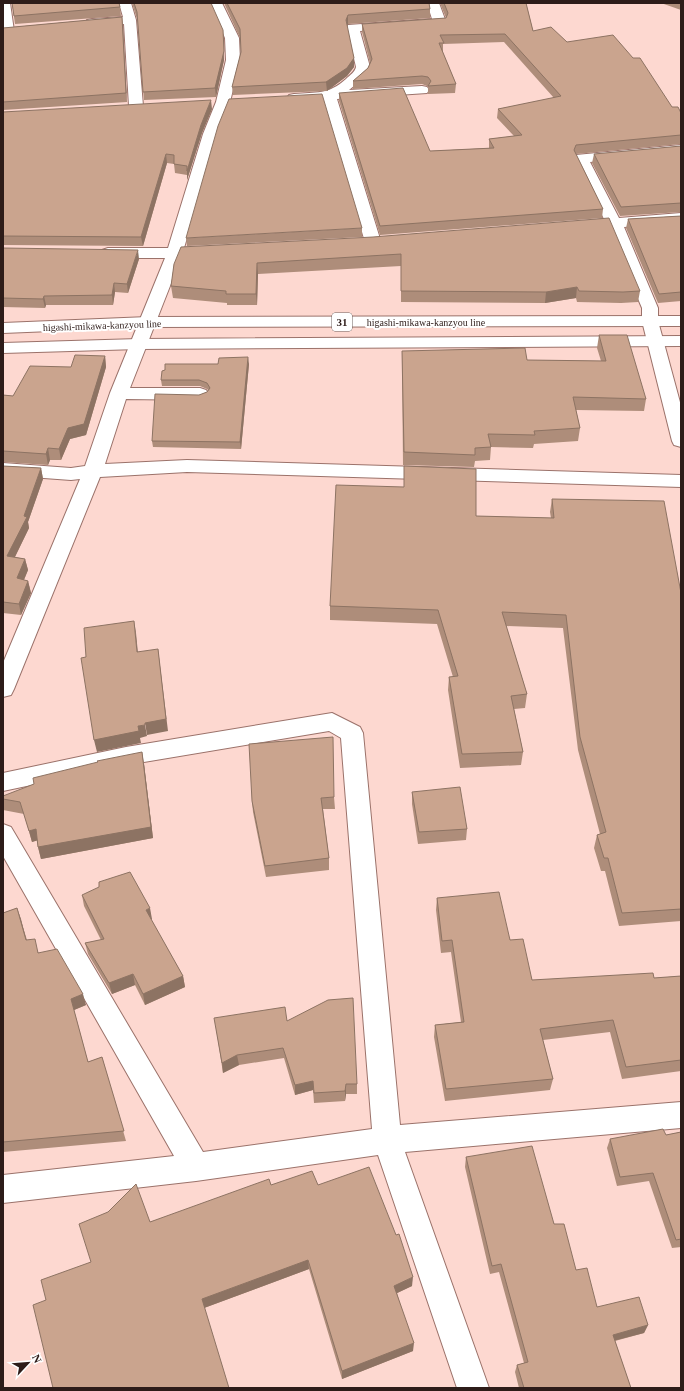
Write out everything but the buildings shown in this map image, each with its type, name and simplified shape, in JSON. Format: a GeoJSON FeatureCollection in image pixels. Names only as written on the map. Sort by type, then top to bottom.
{"type":"FeatureCollection","features":[{"type":"Feature","properties":{"kind":"street"},"geometry":{"type":"LineString","coordinates":[[4,3],[6,31],[24,29]]}},
{"type":"Feature","properties":{"kind":"street"},"geometry":{"type":"LineString","coordinates":[[125,3],[130,20],[136,106]]}},
{"type":"Feature","properties":{"kind":"street"},"geometry":{"type":"LineString","coordinates":[[3,689],[93,471],[119,393],[175,253],[210,134],[223,102],[233,60],[232,38],[216,3]]}},
{"type":"Feature","properties":{"kind":"street"},"geometry":{"type":"LineString","coordinates":[[329,96],[344,88],[362,72],[363,67],[353,28],[440,22],[433,3]]}},
{"type":"Feature","properties":{"kind":"street"},"geometry":{"type":"LineString","coordinates":[[77,24],[130,20]]}},
{"type":"Feature","properties":{"kind":"street"},"geometry":{"type":"LineString","coordinates":[[284,99],[422,90]]}},
{"type":"Feature","properties":{"kind":"street"},"geometry":{"type":"LineString","coordinates":[[329,96],[381,242],[357,243]]}},
{"type":"Feature","properties":{"kind":"street"},"geometry":{"type":"LineString","coordinates":[[120,107],[152,105]]}},
{"type":"Feature","properties":{"kind":"street"},"geometry":{"type":"LineString","coordinates":[[681,149],[581,158],[614,223],[650,308],[650,321],[681,440]]}},
{"type":"Feature","properties":{"kind":"street"},"geometry":{"type":"LineString","coordinates":[[568,227],[681,218]]}},
{"type":"Feature","properties":{"kind":"street"},"geometry":{"type":"LineString","coordinates":[[97,252],[206,252]]}},
{"type":"Feature","properties":{"kind":"street","name":"higashi-mikawa-kanzyou line"},"geometry":{"type":"LineString","coordinates":[[3,328],[148,322],[681,321]]}},
{"type":"Feature","properties":{"kind":"street","name":"higashi-mikawa-kanzyou line"},"geometry":{"type":"LineString","coordinates":[[3,348],[139,344],[681,341]]}},
{"type":"Feature","properties":{"kind":"street"},"geometry":{"type":"LineString","coordinates":[[119,393],[200,394]]}},
{"type":"Feature","properties":{"kind":"street"},"geometry":{"type":"LineString","coordinates":[[3,469],[71,474],[93,471],[187,466],[681,481]]}},
{"type":"Feature","properties":{"kind":"street"},"geometry":{"type":"LineString","coordinates":[[3,782],[53,770],[150,752],[332,722],[352,733],[387,1140],[472,1388]]}},
{"type":"Feature","properties":{"kind":"street"},"geometry":{"type":"LineString","coordinates":[[3,834],[196,1167]]}},
{"type":"Feature","properties":{"kind":"street"},"geometry":{"type":"LineString","coordinates":[[3,1189],[196,1167],[387,1140],[681,1115]]}}]}
